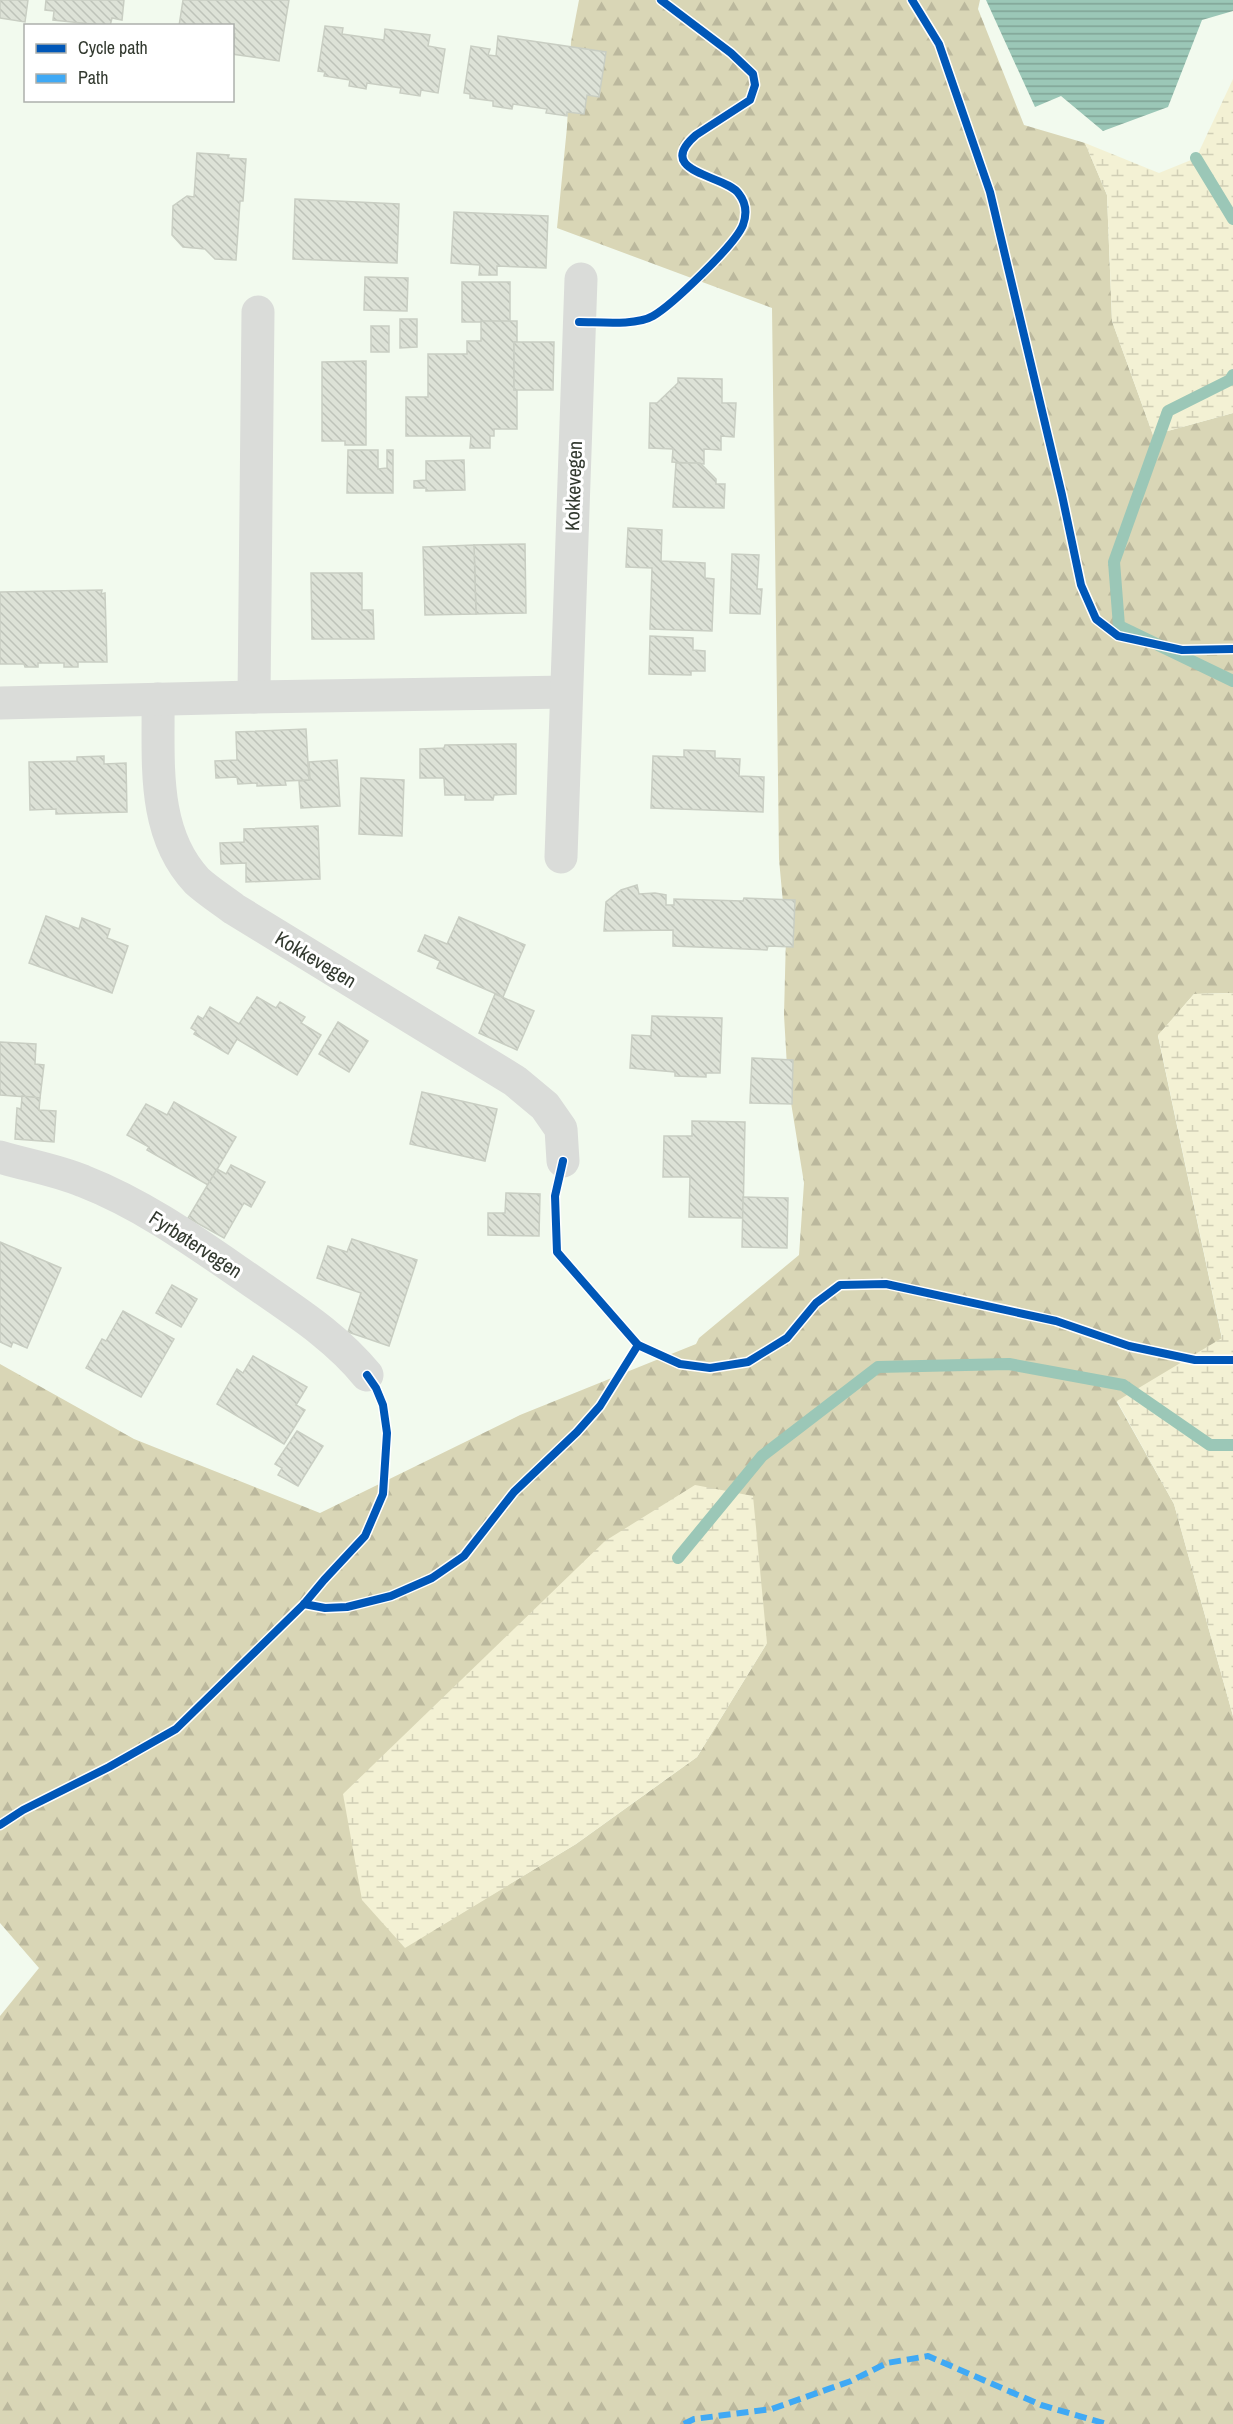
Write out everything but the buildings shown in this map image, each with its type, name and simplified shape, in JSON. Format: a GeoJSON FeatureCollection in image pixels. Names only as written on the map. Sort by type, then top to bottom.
{"type":"FeatureCollection","features":[{"type":"Feature","properties":{"kind":"street","name":"Kokkevegen"},"geometry":{"type":"LineString","coordinates":[[561,857],[581,279]]}},
{"type":"Feature","properties":{"kind":"street"},"geometry":{"type":"LineString","coordinates":[[254,696],[258,312]]}},
{"type":"Feature","properties":{"kind":"street"},"geometry":{"type":"LineString","coordinates":[[0,703],[254,696],[566,693]]}},
{"type":"Feature","properties":{"kind":"street","name":"Kokkevegen"},"geometry":{"type":"LineString","coordinates":[[158,699],[159,772],[163,818],[177,854],[198,881],[234,909],[515,1081],[545,1106],[561,1129],[562,1161]]}},
{"type":"Feature","properties":{"kind":"street","name":"Fyrbøtervegen"},"geometry":{"type":"LineString","coordinates":[[0,1157],[81,1180],[121,1197],[164,1221],[319,1328],[350,1354],[367,1375]]}},
{"type":"Feature","properties":{"kind":"green space"},"geometry":{"type":"Polygon","coordinates":[[[579,0],[980,0],[978,9],[1024,125],[1085,143],[1107,195],[1112,321],[1153,435],[1233,413],[1233,993],[1194,994],[1158,1036],[1222,1339],[1117,1402],[1174,1504],[1233,1716],[1233,2424],[0,2424],[0,2016],[39,1968],[0,1923],[0,1364],[134,1439],[320,1513],[520,1415],[696,1344],[699,1338],[799,1255],[804,1183],[788,1084],[784,1015],[786,936],[779,859],[772,308],[557,228],[567,127],[571,42],[579,0]],[[767,1643],[405,1947],[576,1844],[697,1757],[767,1643]]]}},
{"type":"Feature","properties":{"kind":"green space"},"geometry":{"type":"Polygon","coordinates":[[[1233,79],[1233,413],[1153,435],[1112,321],[1107,195],[1085,143],[1159,173],[1196,158],[1233,79]]]}},
{"type":"Feature","properties":{"kind":"green space"},"geometry":{"type":"Polygon","coordinates":[[[1233,993],[1233,1716],[1174,1504],[1117,1401],[1222,1338],[1158,1035],[1194,994],[1233,993]]]}},
{"type":"Feature","properties":{"kind":"green space"},"geometry":{"type":"Polygon","coordinates":[[[695,1485],[753,1496],[767,1643],[697,1757],[576,1844],[405,1948],[362,1900],[343,1794],[605,1541],[695,1485]]]}},
{"type":"Feature","properties":{"kind":"shaded area"},"geometry":{"type":"Polygon","coordinates":[[[986,0],[1233,0],[1233,11],[1202,20],[1168,107],[1103,131],[1061,96],[1035,107],[986,0]]]}},
{"type":"Feature","properties":{"kind":"waterway"},"geometry":{"type":"LineString","coordinates":[[1196,158],[1233,219]]}},
{"type":"Feature","properties":{"kind":"waterway"},"geometry":{"type":"LineString","coordinates":[[1233,375],[1230,380],[1168,411],[1114,562],[1119,626],[1233,681]]}},
{"type":"Feature","properties":{"kind":"waterway"},"geometry":{"type":"LineString","coordinates":[[678,1558],[762,1456],[878,1367],[1009,1364],[1123,1385],[1210,1445],[1233,1445]]}},
{"type":"Feature","properties":{"kind":"marked path"},"geometry":{"type":"LineString","coordinates":[[684,2424],[694,2419],[772,2409],[851,2381],[887,2363],[928,2356],[1041,2405],[1107,2424]]}},
{"type":"Feature","properties":{"kind":"cycle path"},"geometry":{"type":"LineString","coordinates":[[579,322],[627,322],[653,316],[674,300],[716,260],[743,225],[744,205],[739,194],[721,182],[696,172],[682,158],[685,148],[696,135],[750,100],[755,85],[753,74],[731,53],[661,0]]}},
{"type":"Feature","properties":{"kind":"cycle path"},"geometry":{"type":"LineString","coordinates":[[912,0],[939,44],[990,192],[1081,585],[1096,619],[1118,636],[1182,650],[1233,649]]}},
{"type":"Feature","properties":{"kind":"cycle path"},"geometry":{"type":"LineString","coordinates":[[563,1161],[555,1196],[557,1252],[638,1345],[680,1364],[710,1368],[748,1362],[787,1338],[816,1303],[840,1285],[886,1284],[1056,1321],[1129,1346],[1195,1360],[1233,1360]]}},
{"type":"Feature","properties":{"kind":"cycle path"},"geometry":{"type":"LineString","coordinates":[[304,1604],[325,1608],[347,1607],[391,1596],[432,1578],[464,1556],[514,1492],[577,1432],[600,1406],[638,1345]]}},
{"type":"Feature","properties":{"kind":"cycle path"},"geometry":{"type":"LineString","coordinates":[[0,1825],[23,1810],[109,1767],[176,1729],[304,1604],[365,1536],[383,1494],[387,1433],[383,1405],[376,1388],[367,1375]]}}]}
